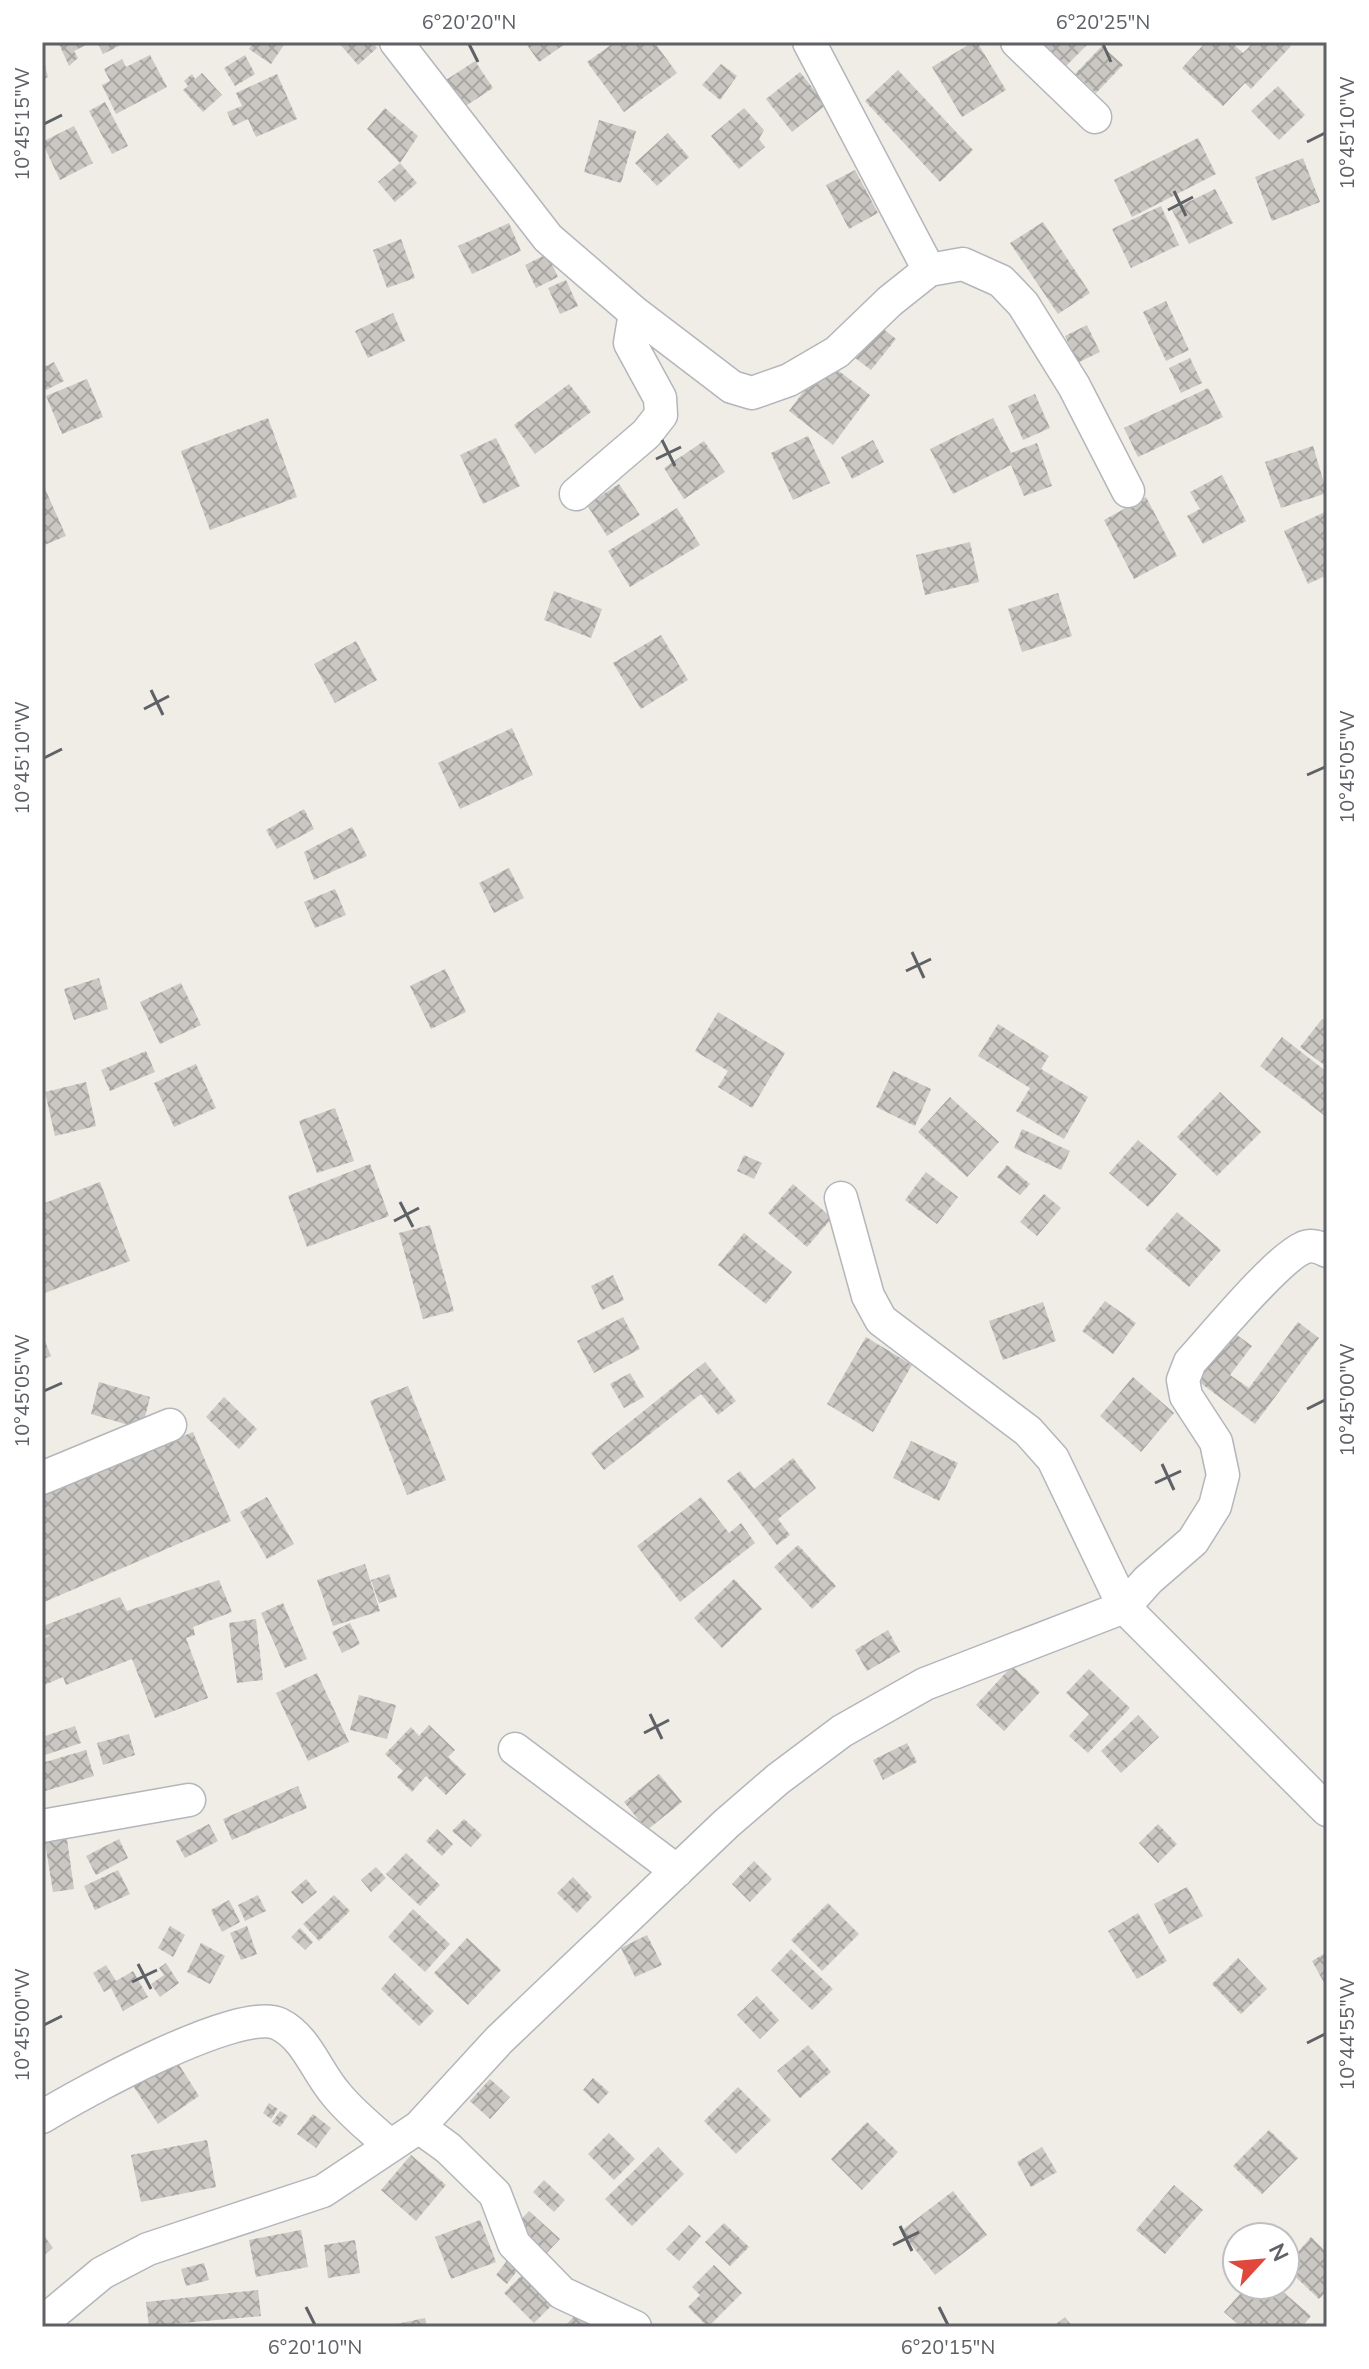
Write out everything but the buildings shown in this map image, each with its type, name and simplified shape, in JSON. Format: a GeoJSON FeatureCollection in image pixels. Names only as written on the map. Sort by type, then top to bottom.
{"type":"FeatureCollection","features":[{"type":"Feature","properties":{"kind":"street"},"geometry":{"type":"LineString","coordinates":[[396,42],[548,238],[635,313],[732,387],[752,393],[789,380],[837,352],[890,301],[929,270],[963,264],[1001,281],[1023,304],[1074,386],[1128,491]]}},
{"type":"Feature","properties":{"kind":"street"},"geometry":{"type":"LineString","coordinates":[[809,42],[929,270]]}},
{"type":"Feature","properties":{"kind":"street"},"geometry":{"type":"LineString","coordinates":[[1017,42],[1095,117]]}},
{"type":"Feature","properties":{"kind":"street"},"geometry":{"type":"LineString","coordinates":[[576,494],[646,434],[661,415],[660,398],[630,343],[635,313]]}},
{"type":"Feature","properties":{"kind":"street"},"geometry":{"type":"LineString","coordinates":[[841,1198],[868,1296],[881,1320],[1028,1431],[1053,1459],[1124,1607],[1327,1810]]}},
{"type":"Feature","properties":{"kind":"street"},"geometry":{"type":"LineString","coordinates":[[42,2323],[102,2273],[148,2249],[323,2191],[419,2127],[499,2040],[677,1871],[778,1779],[842,1731],[925,1684],[1124,1607],[1148,1580],[1193,1541],[1215,1506],[1223,1475],[1216,1442],[1186,1396],[1183,1380],[1190,1362],[1283,1263],[1303,1247],[1314,1246],[1327,1251]]}},
{"type":"Feature","properties":{"kind":"street"},"geometry":{"type":"LineString","coordinates":[[42,1478],[170,1425]]}},
{"type":"Feature","properties":{"kind":"street"},"geometry":{"type":"LineString","coordinates":[[515,1749],[677,1871]]}},
{"type":"Feature","properties":{"kind":"street"},"geometry":{"type":"LineString","coordinates":[[42,1826],[189,1800]]}},
{"type":"Feature","properties":{"kind":"street"},"geometry":{"type":"LineString","coordinates":[[42,2117],[161,2053],[247,2023],[276,2022],[297,2036],[336,2094],[389,2145]]}},
{"type":"Feature","properties":{"kind":"street"},"geometry":{"type":"LineString","coordinates":[[419,2127],[448,2148],[495,2194],[514,2244],[562,2293],[635,2327]]}}]}
